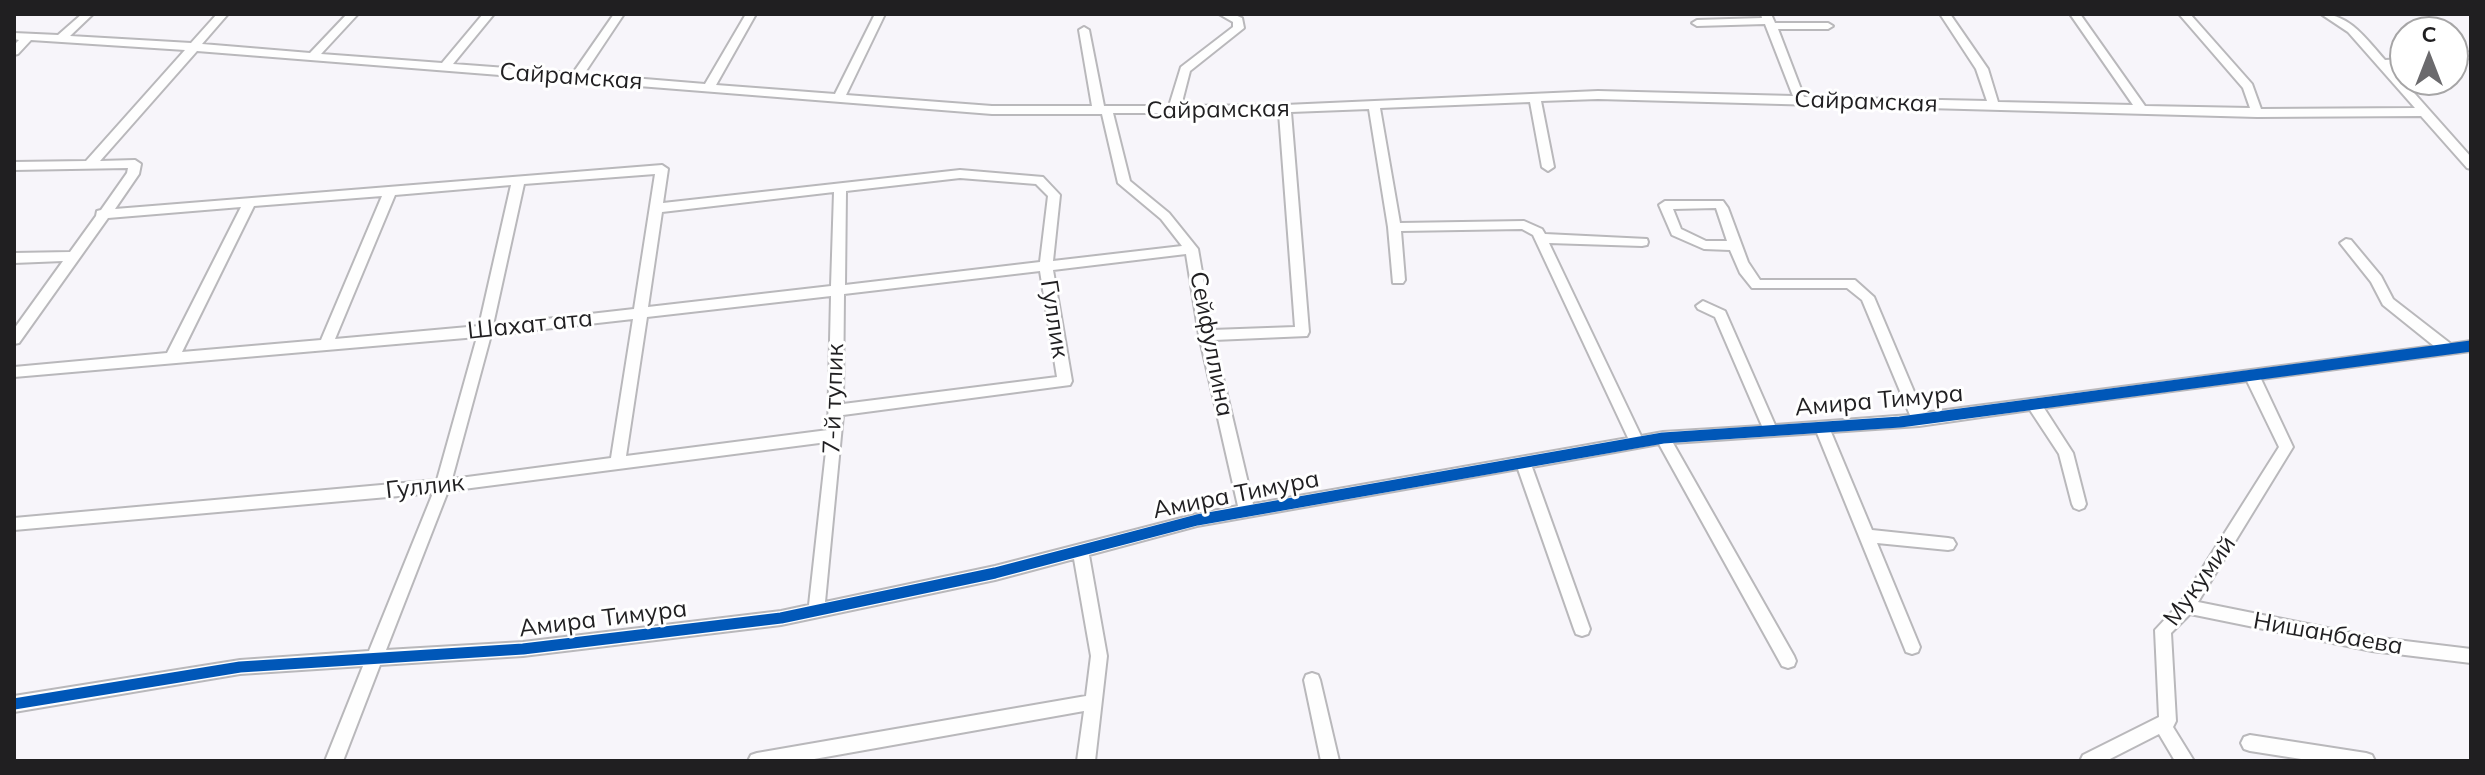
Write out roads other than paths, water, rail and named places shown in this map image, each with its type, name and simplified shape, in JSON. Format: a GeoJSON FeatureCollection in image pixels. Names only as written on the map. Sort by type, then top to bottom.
{"type":"FeatureCollection","features":[{"type":"Feature","properties":{"kind":"street"},"geometry":{"type":"LineString","coordinates":[[60,39],[88,14]]}},
{"type":"Feature","properties":{"kind":"street"},"geometry":{"type":"LineString","coordinates":[[88,166],[223,14]]}},
{"type":"Feature","properties":{"kind":"street"},"geometry":{"type":"LineString","coordinates":[[313,56],[353,14]]}},
{"type":"Feature","properties":{"kind":"street"},"geometry":{"type":"LineString","coordinates":[[445,67],[489,14]]}},
{"type":"Feature","properties":{"kind":"street"},"geometry":{"type":"LineString","coordinates":[[576,77],[619,14]]}},
{"type":"Feature","properties":{"kind":"street"},"geometry":{"type":"LineString","coordinates":[[709,87],[751,14]]}},
{"type":"Feature","properties":{"kind":"street"},"geometry":{"type":"LineString","coordinates":[[839,98],[880,14]]}},
{"type":"Feature","properties":{"kind":"street"},"geometry":{"type":"LineString","coordinates":[[1174,110],[1185,69],[1239,28],[1238,20],[1224,14]]}},
{"type":"Feature","properties":{"kind":"street"},"geometry":{"type":"LineString","coordinates":[[1945,14],[1982,69],[1994,106]]}},
{"type":"Feature","properties":{"kind":"street"},"geometry":{"type":"LineString","coordinates":[[2075,14],[2142,110]]}},
{"type":"Feature","properties":{"kind":"street"},"geometry":{"type":"LineString","coordinates":[[2184,14],[2248,87],[2257,113]]}},
{"type":"Feature","properties":{"kind":"street"},"geometry":{"type":"LineString","coordinates":[[2326,14],[2352,30],[2471,165]]}},
{"type":"Feature","properties":{"kind":"street"},"geometry":{"type":"LineString","coordinates":[[1697,23],[1768,21],[1828,26]]}},
{"type":"Feature","properties":{"kind":"street"},"geometry":{"type":"LineString","coordinates":[[1768,21],[1800,100]]}},
{"type":"Feature","properties":{"kind":"street","name":"Сейфуллина"},"geometry":{"type":"LineString","coordinates":[[1084,30],[1124,183],[1165,216],[1192,249],[1206,335],[1247,511]]}},
{"type":"Feature","properties":{"kind":"street","name":"Сайрамская"},"geometry":{"type":"LineString","coordinates":[[14,36],[313,56],[992,110],[1285,109],[1598,95],[2257,113],[2424,112]]}},
{"type":"Feature","properties":{"kind":"street"},"geometry":{"type":"LineString","coordinates":[[14,52],[28,37]]}},
{"type":"Feature","properties":{"kind":"street"},"geometry":{"type":"LineString","coordinates":[[2382,64],[2389,63]]}},
{"type":"Feature","properties":{"kind":"street"},"geometry":{"type":"LineString","coordinates":[[1535,98],[1548,167]]}},
{"type":"Feature","properties":{"kind":"street"},"geometry":{"type":"LineString","coordinates":[[1374,106],[1394,227],[1398,280]]}},
{"type":"Feature","properties":{"kind":"street"},"geometry":{"type":"LineString","coordinates":[[1206,335],[1302,332],[1285,109]]}},
{"type":"Feature","properties":{"kind":"street"},"geometry":{"type":"LineString","coordinates":[[14,166],[135,164],[133,174],[101,214],[14,339]]}},
{"type":"Feature","properties":{"kind":"street"},"geometry":{"type":"LineString","coordinates":[[101,214],[389,194],[662,169],[618,463]]}},
{"type":"Feature","properties":{"kind":"street"},"geometry":{"type":"LineString","coordinates":[[657,208],[960,174],[1039,180],[1054,195],[1046,266]]}},
{"type":"Feature","properties":{"kind":"street"},"geometry":{"type":"LineString","coordinates":[[334,761],[443,486],[485,331],[518,182]]}},
{"type":"Feature","properties":{"kind":"street","name":"7-й тупик"},"geometry":{"type":"LineString","coordinates":[[816,611],[835,435],[840,187]]}},
{"type":"Feature","properties":{"kind":"street"},"geometry":{"type":"LineString","coordinates":[[326,345],[389,194]]}},
{"type":"Feature","properties":{"kind":"street"},"geometry":{"type":"LineString","coordinates":[[1737,246],[1704,245],[1676,232],[1666,203],[1719,204],[1737,246],[1749,280],[1757,285],[1850,283],[1860,288],[1867,297],[1919,420]]}},
{"type":"Feature","properties":{"kind":"street"},"geometry":{"type":"LineString","coordinates":[[172,358],[249,204]]}},
{"type":"Feature","properties":{"kind":"street"},"geometry":{"type":"LineString","coordinates":[[1394,227],[1524,225],[1538,232],[1637,443]]}},
{"type":"Feature","properties":{"kind":"street"},"geometry":{"type":"LineString","coordinates":[[1541,238],[1642,242]]}},
{"type":"Feature","properties":{"kind":"street"},"geometry":{"type":"LineString","coordinates":[[2346,243],[2376,279],[2388,302],[2448,349]]}},
{"type":"Feature","properties":{"kind":"street","name":"Шахат ата"},"geometry":{"type":"LineString","coordinates":[[14,372],[485,331],[1192,249]]}},
{"type":"Feature","properties":{"kind":"street"},"geometry":{"type":"LineString","coordinates":[[14,258],[72,256]]}},
{"type":"Feature","properties":{"kind":"street","name":"Гуллик"},"geometry":{"type":"LineString","coordinates":[[836,410],[1065,381],[1046,266]]}},
{"type":"Feature","properties":{"kind":"street"},"geometry":{"type":"LineString","coordinates":[[1703,306],[1720,314],[1771,431]]}},
{"type":"Feature","properties":{"kind":"street","name":"Амира Тимура"},"geometry":{"type":"LineString","coordinates":[[14,704],[240,667],[523,649],[781,618],[995,573],[1197,520],[1663,438],[1919,420],[2471,346]]}},
{"type":"Feature","properties":{"kind":"street","name":"Мукумий"},"geometry":{"type":"LineString","coordinates":[[2162,724],[2168,721],[2163,630],[2187,607],[2286,447],[2251,374]]}},
{"type":"Feature","properties":{"kind":"street"},"geometry":{"type":"LineString","coordinates":[[2034,404],[2066,453],[2079,504]]}},
{"type":"Feature","properties":{"kind":"street"},"geometry":{"type":"LineString","coordinates":[[1822,428],[1912,647]]}},
{"type":"Feature","properties":{"kind":"street","name":"Гуллик"},"geometry":{"type":"LineString","coordinates":[[14,524],[443,486],[835,435]]}},
{"type":"Feature","properties":{"kind":"street"},"geometry":{"type":"LineString","coordinates":[[1663,438],[1788,661]]}},
{"type":"Feature","properties":{"kind":"street"},"geometry":{"type":"LineString","coordinates":[[1523,463],[1582,629]]}},
{"type":"Feature","properties":{"kind":"street"},"geometry":{"type":"LineString","coordinates":[[1866,536],[1948,544]]}},
{"type":"Feature","properties":{"kind":"street"},"geometry":{"type":"LineString","coordinates":[[1080,550],[1099,656],[1086,761]]}},
{"type":"Feature","properties":{"kind":"street","name":"Нишанбаева"},"geometry":{"type":"LineString","coordinates":[[2187,607],[2372,644],[2471,656]]}},
{"type":"Feature","properties":{"kind":"street"},"geometry":{"type":"LineString","coordinates":[[1312,680],[1330,761]]}},
{"type":"Feature","properties":{"kind":"street"},"geometry":{"type":"LineString","coordinates":[[757,761],[1094,702]]}},
{"type":"Feature","properties":{"kind":"street"},"geometry":{"type":"LineString","coordinates":[[2089,761],[2162,724],[2185,761]]}},
{"type":"Feature","properties":{"kind":"street"},"geometry":{"type":"LineString","coordinates":[[2250,743],[2366,761]]}}]}
